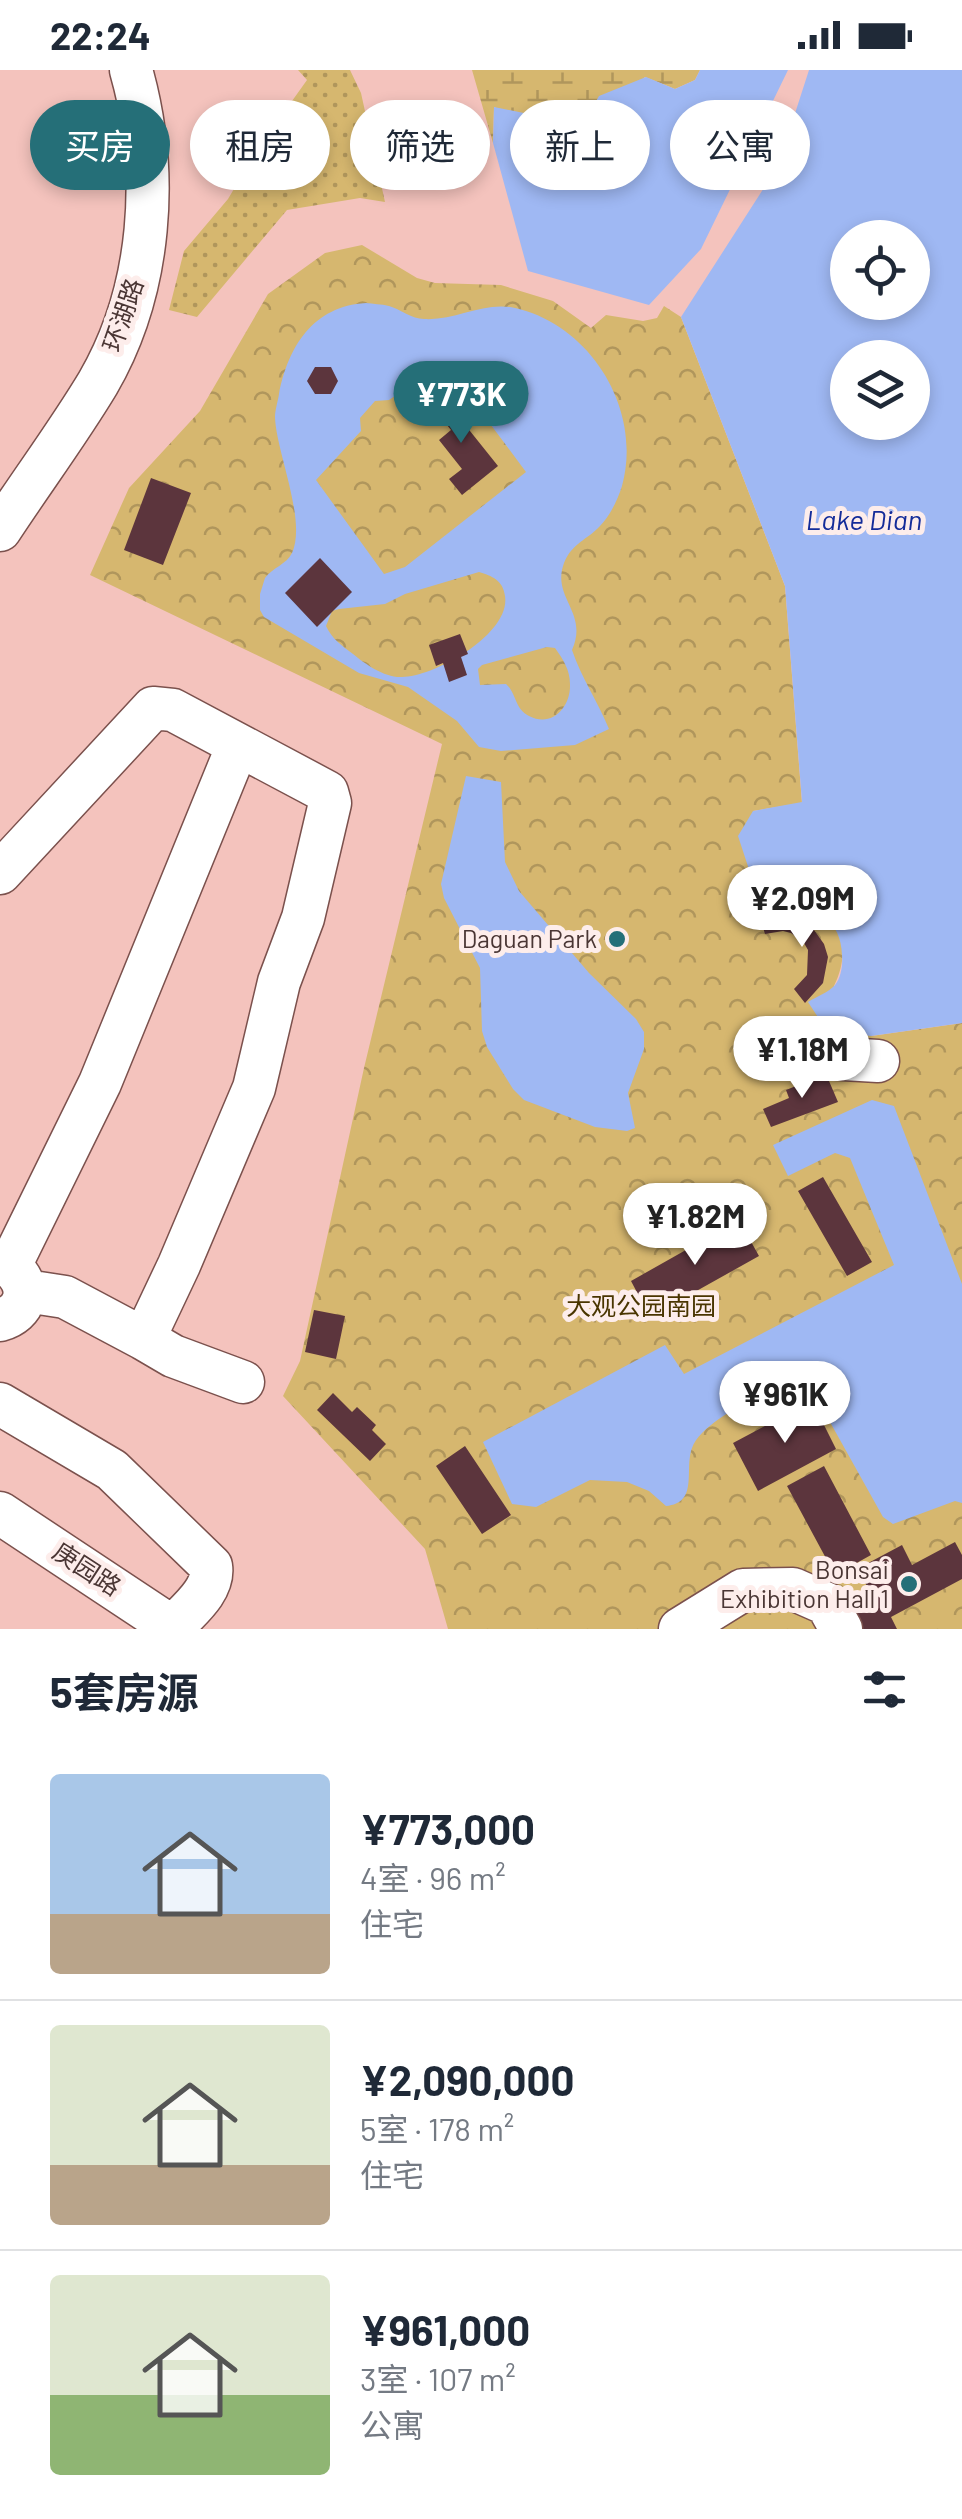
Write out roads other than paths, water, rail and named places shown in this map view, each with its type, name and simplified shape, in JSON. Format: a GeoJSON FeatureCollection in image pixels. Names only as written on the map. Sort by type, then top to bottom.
{"type":"FeatureCollection","features":[{"type":"Feature","properties":{"kind":"street","name":"环湖路"},"geometry":{"type":"LineString","coordinates":[[0,530],[99,380],[125,319],[142,262],[148,204],[146,140],[131,70]]}},
{"type":"Feature","properties":{"kind":"street"},"geometry":{"type":"LineString","coordinates":[[0,873],[153,708],[174,710],[327,792],[330,803],[303,918],[279,982],[254,1088],[180,1265],[144,1339]]}},
{"type":"Feature","properties":{"kind":"street"},"geometry":{"type":"LineString","coordinates":[[238,745],[170,920],[9,1285],[65,1297],[173,1356],[243,1382]]}},
{"type":"Feature","properties":{"kind":"street"},"geometry":{"type":"LineString","coordinates":[[826,1058],[878,1060]]}},
{"type":"Feature","properties":{"kind":"street"},"geometry":{"type":"LineString","coordinates":[[0,1404],[112,1470],[211,1566],[213,1577],[208,1588],[178,1622]]}},
{"type":"Feature","properties":{"kind":"street","name":"庚园路"},"geometry":{"type":"LineString","coordinates":[[0,1514],[178,1622]]}},
{"type":"Feature","properties":{"kind":"street"},"geometry":{"type":"LineString","coordinates":[[680,1629],[743,1590],[794,1590],[827,1604],[841,1629]]}},
{"type":"Feature","properties":{"kind":"water"},"geometry":{"type":"Polygon","coordinates":[[[700,70],[788,70],[773,100],[670,100],[670,190],[730,190],[701,249],[649,305],[528,271],[493,143],[494,107],[510,110],[510,190],[650,190],[650,100],[597,100],[646,77],[675,89],[695,80],[700,70]]]}},
{"type":"Feature","properties":{"kind":"water","name":"Lake Dian"},"geometry":{"type":"Polygon","coordinates":[[[809,70],[962,70],[962,1023],[871,1036],[827,1031],[808,1002],[832,988],[840,975],[842,955],[834,927],[826,917],[803,906],[762,909],[738,836],[753,811],[802,802],[785,586],[681,317],[763,190],[810,190],[810,100],[799,100],[809,70]]]}},
{"type":"Feature","properties":{"kind":"water"},"geometry":{"type":"Polygon","coordinates":[[[386,305],[424,319],[492,307],[515,308],[542,317],[567,332],[605,375],[625,429],[627,457],[622,486],[604,522],[567,556],[561,575],[576,625],[572,650],[609,729],[575,745],[501,751],[479,747],[457,721],[408,687],[359,673],[264,617],[260,594],[265,578],[290,557],[296,539],[275,417],[283,377],[306,332],[331,312],[347,306],[386,305]],[[444,362],[389,400],[375,401],[360,418],[361,431],[316,480],[384,574],[405,567],[526,472],[444,362]],[[479,572],[405,594],[385,604],[332,611],[326,626],[341,645],[363,662],[402,677],[432,670],[468,651],[496,625],[504,610],[505,596],[499,582],[479,572]],[[555,648],[478,669],[480,685],[506,684],[529,716],[545,719],[564,707],[569,674],[555,648]]]}},
{"type":"Feature","properties":{"kind":"water"},"geometry":{"type":"Polygon","coordinates":[[[466,776],[501,782],[505,862],[519,891],[644,1032],[644,1049],[628,1093],[635,1128],[627,1131],[595,1127],[524,1100],[487,1047],[482,1031],[480,968],[444,898],[441,884],[466,776]]]}},
{"type":"Feature","properties":{"kind":"water"},"geometry":{"type":"Polygon","coordinates":[[[872,1100],[894,1106],[962,1284],[962,1503],[955,1501],[893,1524],[883,1517],[811,1388],[802,1380],[790,1380],[735,1409],[698,1438],[690,1457],[687,1492],[676,1504],[666,1506],[649,1491],[627,1482],[590,1480],[536,1507],[512,1504],[483,1442],[665,1345],[684,1374],[894,1265],[850,1158],[835,1153],[788,1176],[773,1145],[872,1100]]]}},
{"type":"Feature","properties":{"kind":"place","name":"Daguan Park"},"geometry":{"type":"Point","coordinates":[617,939]}},
{"type":"Feature","properties":{"kind":"place","name":"Bonsai Exhibition Hall 1"},"geometry":{"type":"Point","coordinates":[909,1584]}},
{"type":"Feature","properties":{"kind":"park label","name":"大观公园南园"},"geometry":{"type":"Point","coordinates":[641,1306]}}]}
